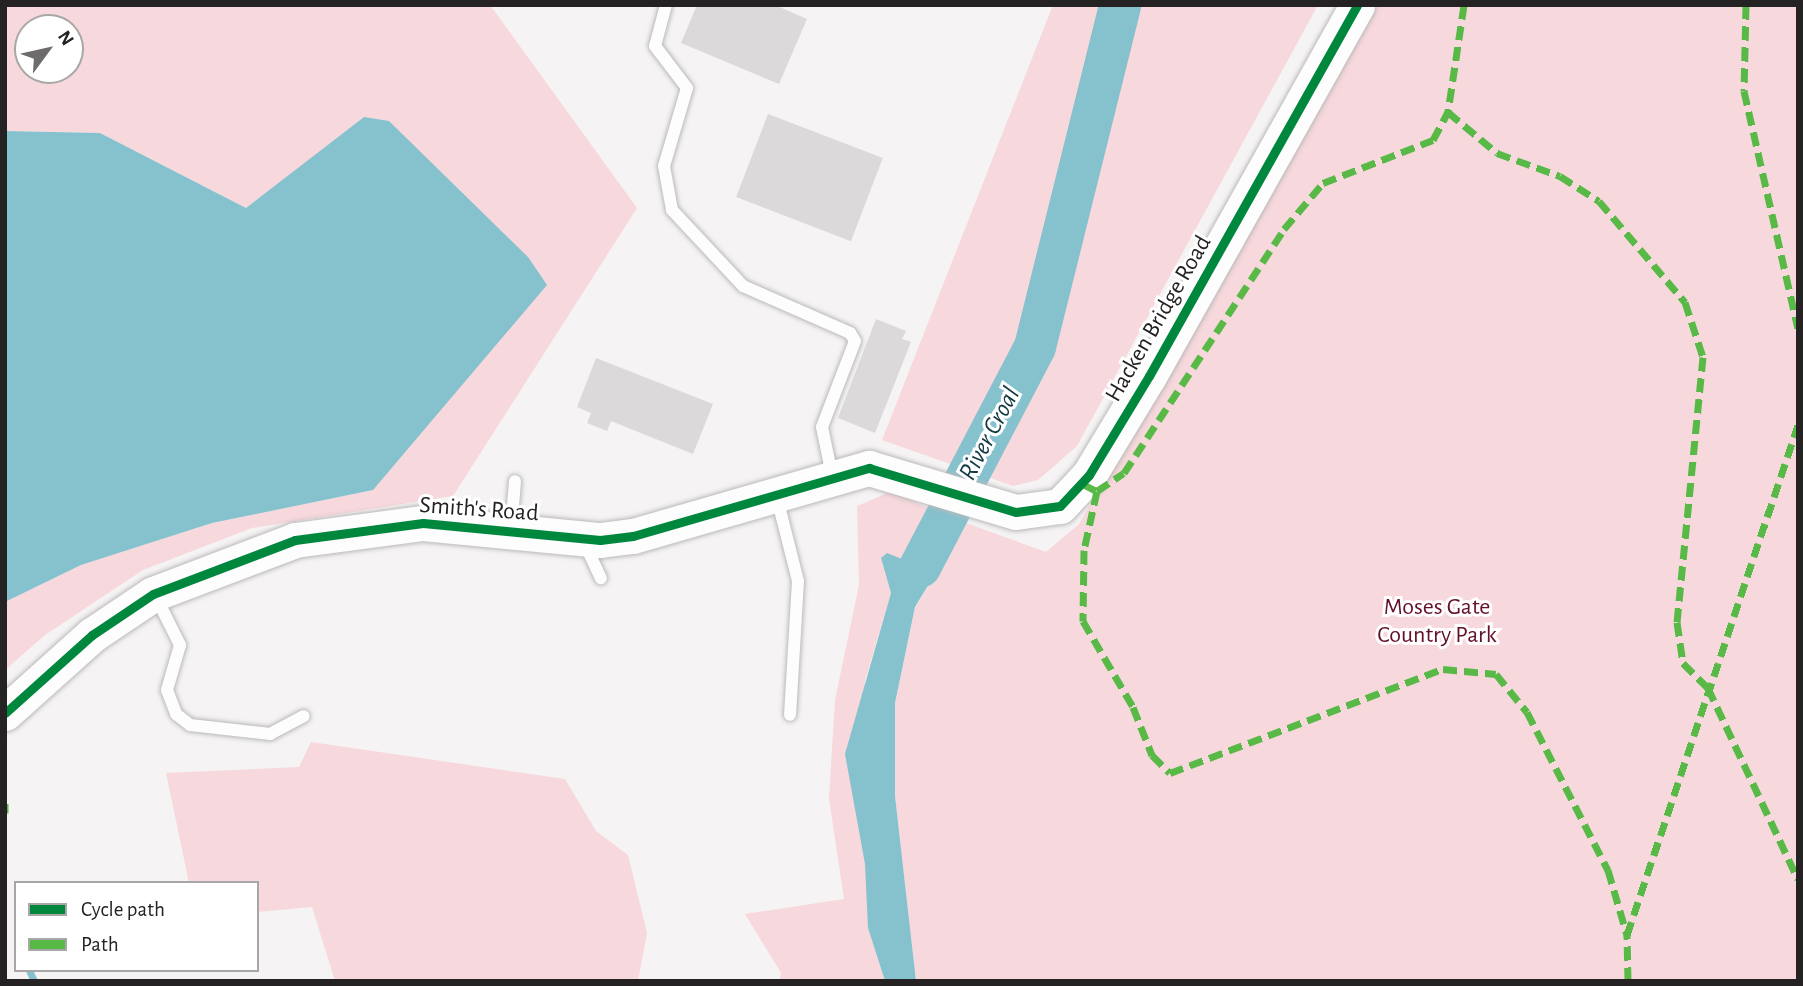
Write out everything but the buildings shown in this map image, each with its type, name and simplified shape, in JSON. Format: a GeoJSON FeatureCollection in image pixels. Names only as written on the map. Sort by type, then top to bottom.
{"type":"FeatureCollection","features":[{"type":"Feature","properties":{"kind":"street","name":"Hacken Bridge Road"},"geometry":{"type":"LineString","coordinates":[[909,476],[1016,512],[1060,506],[1090,475],[1356,5]]}},
{"type":"Feature","properties":{"kind":"street","name":"Smith's Road"},"geometry":{"type":"LineString","coordinates":[[5,713],[92,635],[153,594],[295,540],[424,523],[511,529],[583,538],[654,532],[832,475],[869,468],[909,476]]}},
{"type":"Feature","properties":{"kind":"lane"},"geometry":{"type":"LineString","coordinates":[[666,5],[655,46],[687,88],[664,166],[673,210],[743,286],[850,333],[855,341],[822,426],[832,475]]}},
{"type":"Feature","properties":{"kind":"lane"},"geometry":{"type":"LineString","coordinates":[[511,529],[515,481]]}},
{"type":"Feature","properties":{"kind":"lane"},"geometry":{"type":"LineString","coordinates":[[775,494],[794,545],[798,581],[790,715]]}},
{"type":"Feature","properties":{"kind":"lane"},"geometry":{"type":"LineString","coordinates":[[583,538],[601,578]]}},
{"type":"Feature","properties":{"kind":"lane"},"geometry":{"type":"LineString","coordinates":[[153,594],[170,615],[180,645],[167,690],[176,714],[190,725],[270,734],[304,716]]}},
{"type":"Feature","properties":{"kind":"green space"},"geometry":{"type":"Polygon","coordinates":[[[5,5],[490,5],[637,208],[453,496],[252,528],[143,570],[45,635],[5,670],[5,602],[81,565],[212,523],[373,490],[364,117],[246,208],[100,133],[5,131],[5,5]]]}},
{"type":"Feature","properties":{"kind":"green space"},"geometry":{"type":"Polygon","coordinates":[[[1053,5],[1318,5],[1077,446],[1038,480],[1013,486],[882,440],[1053,5]]]}},
{"type":"Feature","properties":{"kind":"green space","name":"Moses Gate Country Park"},"geometry":{"type":"Polygon","coordinates":[[[1377,5],[1798,5],[1798,981],[916,981],[895,796],[895,703],[915,608],[966,523],[1046,552],[1079,524],[1377,5]]]}},
{"type":"Feature","properties":{"kind":"green space"},"geometry":{"type":"Polygon","coordinates":[[[892,491],[929,509],[902,559],[881,558],[891,593],[865,681],[868,928],[885,981],[779,981],[781,973],[745,914],[844,899],[829,799],[835,700],[859,585],[857,506],[892,491]]]}},
{"type":"Feature","properties":{"kind":"green space"},"geometry":{"type":"Polygon","coordinates":[[[311,742],[565,779],[596,831],[628,855],[647,933],[638,981],[335,981],[312,907],[259,912],[259,881],[189,881],[166,773],[299,767],[311,742]]]}},
{"type":"Feature","properties":{"kind":"water"},"geometry":{"type":"Polygon","coordinates":[[[364,117],[389,121],[528,257],[547,285],[373,490],[212,523],[81,565],[5,602],[5,131],[100,133],[246,208],[364,117]]]}},
{"type":"Feature","properties":{"kind":"water"},"geometry":{"type":"Polygon","coordinates":[[[929,509],[966,523],[915,607],[895,703],[895,796],[916,981],[885,981],[868,928],[865,864],[845,754],[891,593],[881,558],[887,553],[902,559],[929,509]]]}},
{"type":"Feature","properties":{"kind":"waterway","name":"River Croal"},"geometry":{"type":"LineString","coordinates":[[920,567],[1035,347],[1120,5]]}},
{"type":"Feature","properties":{"kind":"waterway"},"geometry":{"type":"LineString","coordinates":[[30,972],[34,981]]}},
{"type":"Feature","properties":{"kind":"marked path"},"geometry":{"type":"LineString","coordinates":[[1464,5],[1448,112],[1497,153],[1560,176],[1599,201],[1685,302],[1703,357],[1677,622],[1683,663],[1708,688],[1798,879]]}},
{"type":"Feature","properties":{"kind":"marked path"},"geometry":{"type":"LineString","coordinates":[[1746,5],[1744,91],[1798,328]]}},
{"type":"Feature","properties":{"kind":"marked path"},"geometry":{"type":"LineString","coordinates":[[1097,491],[1124,473],[1284,229],[1323,183],[1433,140],[1448,112]]}},
{"type":"Feature","properties":{"kind":"marked path"},"geometry":{"type":"LineString","coordinates":[[1628,981],[1627,935],[1798,425]]}},
{"type":"Feature","properties":{"kind":"marked path"},"geometry":{"type":"LineString","coordinates":[[1083,484],[1097,491],[1084,550],[1083,621],[1133,707],[1152,755],[1170,773],[1443,669],[1496,674],[1527,712],[1608,870],[1627,935]]}},
{"type":"Feature","properties":{"kind":"marked path"},"geometry":{"type":"LineString","coordinates":[[5,803],[5,813]]}},
{"type":"Feature","properties":{"kind":"cycle path"},"geometry":{"type":"LineString","coordinates":[[5,713],[92,635],[153,594],[295,540],[423,523],[600,540],[633,536],[869,468],[1016,512],[1060,506],[1089,475],[1149,376],[1357,5]]}}]}
